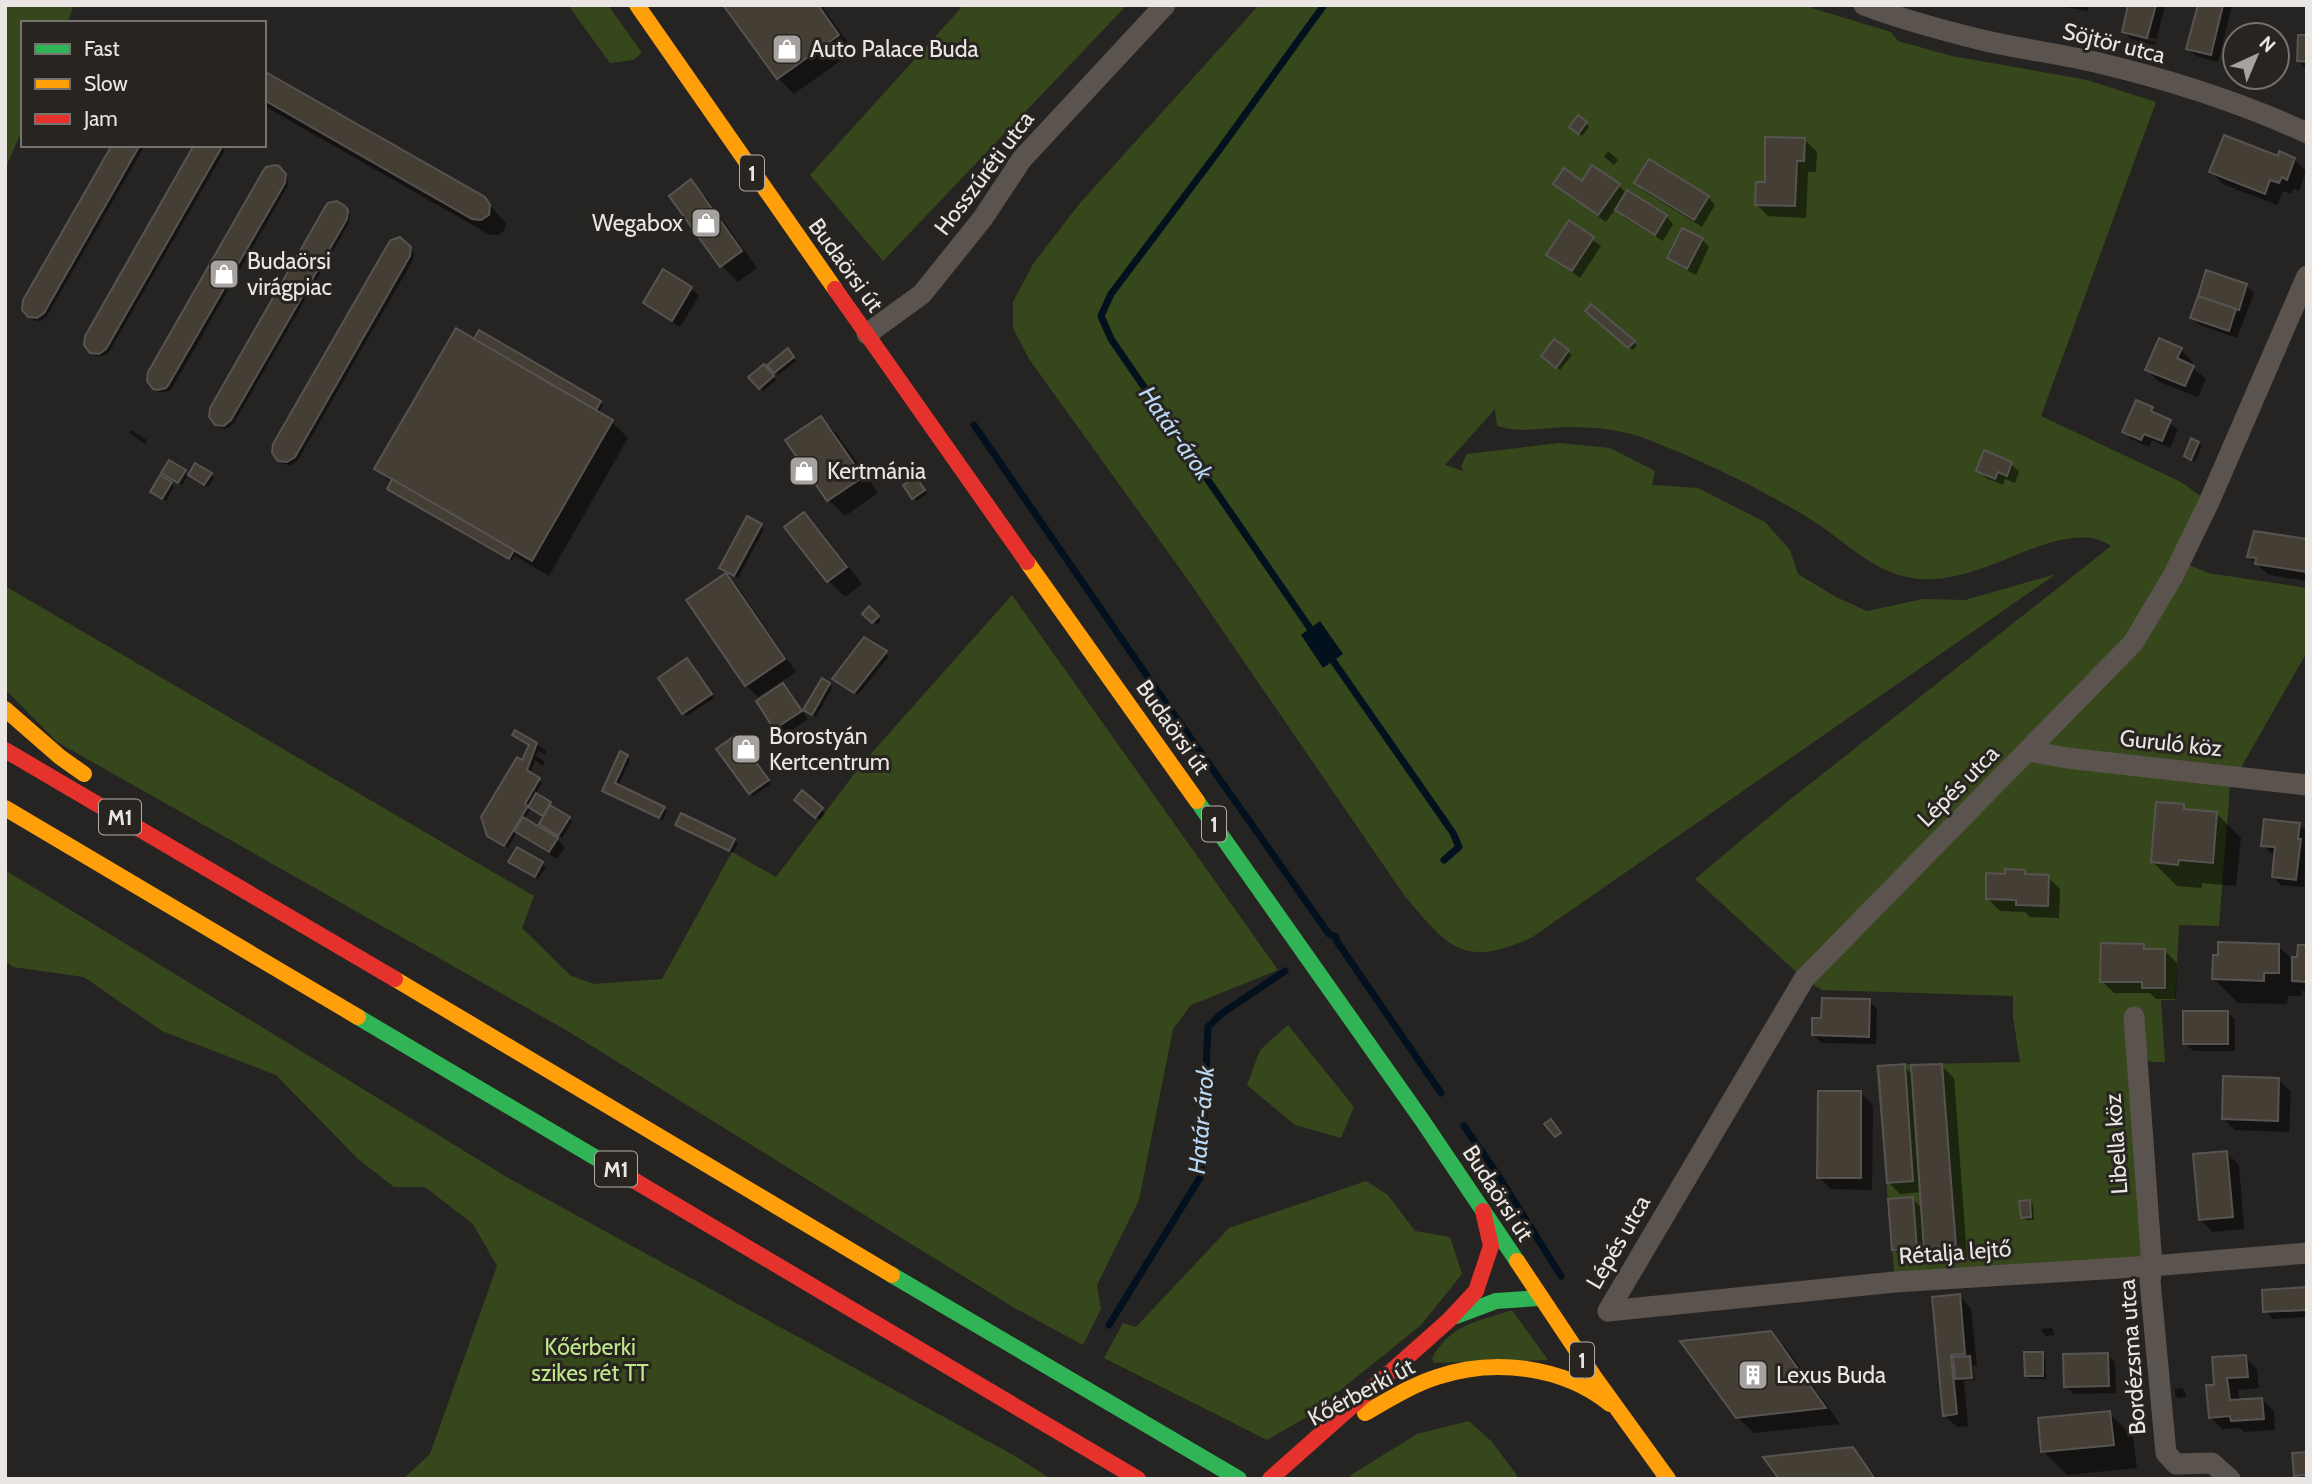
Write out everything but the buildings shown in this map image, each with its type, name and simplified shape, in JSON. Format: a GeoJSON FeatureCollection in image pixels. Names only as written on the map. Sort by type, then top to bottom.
{"type":"FeatureCollection","features":[{"type":"Feature","properties":{"kind":"main road","name":"Budaörsi út"},"geometry":{"type":"LineString","coordinates":[[637,5],[752,173],[1412,1103],[1539,1298],[1668,1479]]}},
{"type":"Feature","properties":{"kind":"main road"},"geometry":{"type":"LineString","coordinates":[[5,709],[60,757],[156,823],[234,883]]}},
{"type":"Feature","properties":{"kind":"main road","name":"M1"},"geometry":{"type":"LineString","coordinates":[[5,750],[234,883],[910,1287],[1238,1478]]}},
{"type":"Feature","properties":{"kind":"main road","name":"M1"},"geometry":{"type":"LineString","coordinates":[[5,808],[1138,1479]]}},
{"type":"Feature","properties":{"kind":"main road","name":"Kőérberki út"},"geometry":{"type":"LineString","coordinates":[[1270,1479],[1448,1320],[1476,1291],[1491,1246],[1483,1211]]}},
{"type":"Feature","properties":{"kind":"main road","name":"Kőérberki út"},"geometry":{"type":"LineString","coordinates":[[1448,1320],[1494,1300],[1539,1298]]}},
{"type":"Feature","properties":{"kind":"main road","name":"Kőérberki út"},"geometry":{"type":"LineString","coordinates":[[1310,1445],[1400,1393],[1439,1376],[1473,1368],[1542,1372],[1577,1382],[1606,1400],[1626,1422]]}},
{"type":"Feature","properties":{"kind":"street","name":"Hosszúréti utca"},"geometry":{"type":"LineString","coordinates":[[867,334],[922,294],[984,218],[1022,159],[1165,5]]}},
{"type":"Feature","properties":{"kind":"street","name":"Söjtör utca"},"geometry":{"type":"LineString","coordinates":[[1864,5],[1897,18],[1986,41],[2109,66],[2226,100],[2276,118],[2307,133]]}},
{"type":"Feature","properties":{"kind":"street","name":"Lépés utca"},"geometry":{"type":"LineString","coordinates":[[1608,1311],[1804,979],[2133,643],[2174,576],[2307,276]]}},
{"type":"Feature","properties":{"kind":"street","name":"Guruló köz"},"geometry":{"type":"LineString","coordinates":[[2029,751],[2067,758],[2307,785]]}},
{"type":"Feature","properties":{"kind":"street","name":"Libella köz"},"geometry":{"type":"LineString","coordinates":[[2134,1017],[2152,1266]]}},
{"type":"Feature","properties":{"kind":"street","name":"Rétalja lejtő"},"geometry":{"type":"LineString","coordinates":[[1608,1311],[1895,1282],[2307,1253]]}},
{"type":"Feature","properties":{"kind":"street","name":"Bordézsma utca"},"geometry":{"type":"LineString","coordinates":[[2152,1266],[2150,1281],[2166,1453],[2176,1464],[2212,1462],[2230,1479]]}},
{"type":"Feature","properties":{"kind":"green space"},"geometry":{"type":"Polygon","coordinates":[[[5,5],[74,5],[68,21],[21,21],[21,133],[5,169],[5,5]]]}},
{"type":"Feature","properties":{"kind":"green space"},"geometry":{"type":"Polygon","coordinates":[[[568,5],[608,5],[642,53],[633,60],[610,63],[568,5]]]}},
{"type":"Feature","properties":{"kind":"green space"},"geometry":{"type":"Polygon","coordinates":[[[960,5],[1127,5],[883,261],[810,175],[961,8],[960,5]]]}},
{"type":"Feature","properties":{"kind":"green space"},"geometry":{"type":"Polygon","coordinates":[[[1259,5],[1812,5],[1812,8],[1891,32],[1898,41],[1952,56],[2087,80],[2156,102],[2041,416],[2181,482],[2209,502],[2181,561],[2208,573],[2307,588],[2307,652],[2230,787],[2219,926],[2179,925],[2175,1000],[2161,1000],[2165,1062],[2151,1062],[2137,1054],[2152,1266],[1895,1282],[1876,1065],[2020,1062],[2013,1017],[2013,996],[1822,990],[1804,979],[1695,879],[1782,806],[2111,546],[2097,539],[2064,539],[1964,574],[1938,579],[1912,578],[1883,569],[1788,506],[1730,475],[1669,448],[1630,434],[1600,428],[1524,430],[1497,426],[1495,409],[1445,465],[1463,471],[1461,466],[1467,454],[1559,443],[1610,448],[1655,471],[1652,485],[1698,488],[1765,522],[1790,550],[1798,574],[1836,597],[1867,611],[1923,599],[1965,600],[2056,574],[1531,938],[1488,951],[1472,952],[1458,948],[1433,928],[1404,895],[1188,580],[1029,359],[1013,328],[1013,302],[1033,264],[1080,203],[1259,5]]]}},
{"type":"Feature","properties":{"kind":"green space"},"geometry":{"type":"Polygon","coordinates":[[[5,586],[534,896],[522,928],[571,976],[594,984],[662,979],[732,852],[776,877],[861,765],[1012,595],[1278,970],[1191,1005],[1173,1029],[1139,1200],[1097,1285],[1101,1309],[1083,1345],[1013,1307],[566,1030],[57,742],[5,689],[5,586]]]}},
{"type":"Feature","properties":{"kind":"green space","name":"Kőérberki szikes rét TT"},"geometry":{"type":"Polygon","coordinates":[[[5,870],[510,1179],[1015,1456],[1051,1479],[403,1479],[430,1454],[497,1266],[473,1224],[425,1187],[394,1187],[358,1159],[276,1075],[162,1031],[84,977],[13,967],[5,961],[5,870]]]}},
{"type":"Feature","properties":{"kind":"green space"},"geometry":{"type":"Polygon","coordinates":[[[1288,1025],[1354,1107],[1341,1138],[1295,1125],[1247,1085],[1260,1050],[1288,1025]]]}},
{"type":"Feature","properties":{"kind":"green space"},"geometry":{"type":"Polygon","coordinates":[[[1366,1181],[1388,1195],[1415,1231],[1450,1237],[1462,1274],[1421,1325],[1307,1417],[1267,1440],[1104,1358],[1123,1323],[1136,1327],[1229,1228],[1366,1181]]]}},
{"type":"Feature","properties":{"kind":"green space"},"geometry":{"type":"Polygon","coordinates":[[[1512,1310],[1548,1360],[1434,1363],[1432,1358],[1448,1337],[1466,1325],[1512,1310]]]}},
{"type":"Feature","properties":{"kind":"green space"},"geometry":{"type":"Polygon","coordinates":[[[1469,1421],[1492,1442],[1517,1479],[1350,1479],[1351,1475],[1417,1434],[1469,1421]]]}},
{"type":"Feature","properties":{"kind":"water"},"geometry":{"type":"Polygon","coordinates":[[[1320,621],[1343,654],[1323,668],[1301,635],[1320,621]]]}},
{"type":"Feature","properties":{"kind":"waterway","name":"Határ-árok"},"geometry":{"type":"LineString","coordinates":[[1314,634],[1111,339],[1101,316],[1111,294],[1324,5]]}},
{"type":"Feature","properties":{"kind":"waterway"},"geometry":{"type":"LineString","coordinates":[[974,425],[1329,934],[1336,937],[1441,1093]]}},
{"type":"Feature","properties":{"kind":"waterway","name":"Határ-árok"},"geometry":{"type":"LineString","coordinates":[[1329,655],[1453,833],[1459,847],[1444,860]]}},
{"type":"Feature","properties":{"kind":"waterway","name":"Határ-árok"},"geometry":{"type":"LineString","coordinates":[[1109,1325],[1201,1176],[1208,1027],[1221,1014],[1285,971]]}},
{"type":"Feature","properties":{"kind":"waterway"},"geometry":{"type":"LineString","coordinates":[[1464,1126],[1561,1276]]}},
{"type":"Feature","properties":{"kind":"traffic: fast"},"geometry":{"type":"LineString","coordinates":[[1197,801],[1422,1120],[1517,1261]]}},
{"type":"Feature","properties":{"kind":"traffic: fast"},"geometry":{"type":"LineString","coordinates":[[358,1017],[635,1181]]}},
{"type":"Feature","properties":{"kind":"traffic: fast"},"geometry":{"type":"LineString","coordinates":[[892,1275],[1239,1479]]}},
{"type":"Feature","properties":{"kind":"traffic: fast"},"geometry":{"type":"LineString","coordinates":[[1456,1316],[1496,1301],[1539,1298]]}},
{"type":"Feature","properties":{"kind":"traffic: slow"},"geometry":{"type":"LineString","coordinates":[[637,5],[835,289]]}},
{"type":"Feature","properties":{"kind":"traffic: slow"},"geometry":{"type":"LineString","coordinates":[[1027,562],[1197,801]]}},
{"type":"Feature","properties":{"kind":"traffic: slow"},"geometry":{"type":"LineString","coordinates":[[5,709],[60,757],[84,774]]}},
{"type":"Feature","properties":{"kind":"traffic: slow"},"geometry":{"type":"LineString","coordinates":[[5,808],[358,1017]]}},
{"type":"Feature","properties":{"kind":"traffic: slow"},"geometry":{"type":"LineString","coordinates":[[395,979],[892,1275]]}},
{"type":"Feature","properties":{"kind":"traffic: slow"},"geometry":{"type":"LineString","coordinates":[[1517,1261],[1595,1378],[1668,1479]]}},
{"type":"Feature","properties":{"kind":"traffic: slow"},"geometry":{"type":"LineString","coordinates":[[1365,1413],[1400,1393],[1437,1377],[1459,1371],[1504,1367],[1527,1369],[1571,1381],[1610,1404]]}},
{"type":"Feature","properties":{"kind":"traffic: jam"},"geometry":{"type":"LineString","coordinates":[[835,289],[1027,562]]}},
{"type":"Feature","properties":{"kind":"traffic: jam"},"geometry":{"type":"LineString","coordinates":[[5,750],[395,979]]}},
{"type":"Feature","properties":{"kind":"traffic: jam"},"geometry":{"type":"LineString","coordinates":[[635,1181],[1138,1479]]}},
{"type":"Feature","properties":{"kind":"traffic: jam"},"geometry":{"type":"LineString","coordinates":[[1270,1479],[1449,1320],[1476,1291],[1491,1246],[1483,1211]]}},
{"type":"Feature","properties":{"kind":"place","name":"Auto Palace Buda"},"geometry":{"type":"Point","coordinates":[787,49]}},
{"type":"Feature","properties":{"kind":"place","name":"Wegabox"},"geometry":{"type":"Point","coordinates":[706,223]}},
{"type":"Feature","properties":{"kind":"place","name":"Budaörsi virágpiac"},"geometry":{"type":"Point","coordinates":[224,274]}},
{"type":"Feature","properties":{"kind":"place","name":"Kertmánia"},"geometry":{"type":"Point","coordinates":[804,471]}},
{"type":"Feature","properties":{"kind":"place","name":"Borostyán Kertcentrum"},"geometry":{"type":"Point","coordinates":[746,749]}},
{"type":"Feature","properties":{"kind":"place","name":"Lexus Buda"},"geometry":{"type":"Point","coordinates":[1753,1375]}}]}
